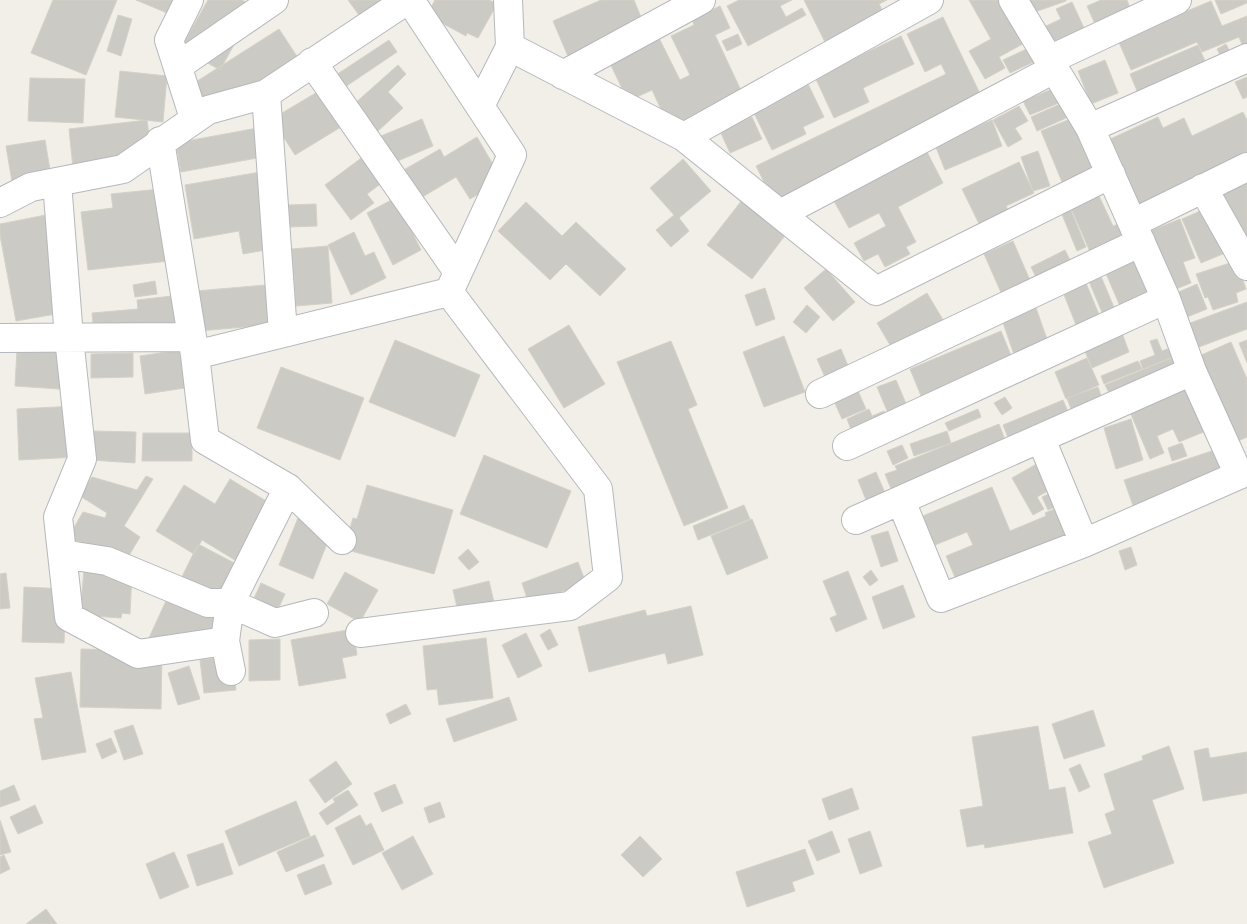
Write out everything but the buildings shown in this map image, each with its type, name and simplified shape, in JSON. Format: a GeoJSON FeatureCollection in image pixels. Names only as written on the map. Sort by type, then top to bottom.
{"type":"FeatureCollection","features":[{"type":"Feature","properties":{"kind":"street"},"geometry":{"type":"LineString","coordinates":[[189,0],[169,40],[194,118]]}},
{"type":"Feature","properties":{"kind":"street"},"geometry":{"type":"LineString","coordinates":[[178,66],[274,0]]}},
{"type":"Feature","properties":{"kind":"street"},"geometry":{"type":"LineString","coordinates":[[0,203],[31,187],[123,169],[160,141],[208,110],[266,94],[408,0],[512,155],[454,282],[283,333],[193,346],[69,338],[0,338]]}},
{"type":"Feature","properties":{"kind":"street"},"geometry":{"type":"LineString","coordinates":[[480,106],[510,48],[508,0]]}},
{"type":"Feature","properties":{"kind":"street"},"geometry":{"type":"LineString","coordinates":[[564,75],[702,0]]}},
{"type":"Feature","properties":{"kind":"street"},"geometry":{"type":"LineString","coordinates":[[684,137],[929,0]]}},
{"type":"Feature","properties":{"kind":"street"},"geometry":{"type":"LineString","coordinates":[[902,501],[941,598],[1084,543],[1239,475],[1192,372],[1166,300],[1090,128],[1013,0]]}},
{"type":"Feature","properties":{"kind":"street"},"geometry":{"type":"LineString","coordinates":[[780,214],[1051,65],[1177,0]]}},
{"type":"Feature","properties":{"kind":"street"},"geometry":{"type":"LineString","coordinates":[[510,48],[684,137],[876,291],[1111,174]]}},
{"type":"Feature","properties":{"kind":"street"},"geometry":{"type":"LineString","coordinates":[[1090,128],[1247,58]]}},
{"type":"Feature","properties":{"kind":"street"},"geometry":{"type":"LineString","coordinates":[[312,62],[454,282],[598,489],[608,577],[570,606],[360,633]]}},
{"type":"Feature","properties":{"kind":"street"},"geometry":{"type":"LineString","coordinates":[[266,94],[283,333]]}},
{"type":"Feature","properties":{"kind":"street"},"geometry":{"type":"LineString","coordinates":[[160,141],[193,346],[205,440],[288,488],[342,540]]}},
{"type":"Feature","properties":{"kind":"street"},"geometry":{"type":"LineString","coordinates":[[820,394],[1137,232],[1203,188],[1247,167]]}},
{"type":"Feature","properties":{"kind":"street"},"geometry":{"type":"LineString","coordinates":[[58,182],[69,338],[82,459],[58,517],[69,617],[138,654],[225,641]]}},
{"type":"Feature","properties":{"kind":"street"},"geometry":{"type":"LineString","coordinates":[[1203,188],[1247,266]]}},
{"type":"Feature","properties":{"kind":"street"},"geometry":{"type":"LineString","coordinates":[[847,446],[1166,300]]}},
{"type":"Feature","properties":{"kind":"street"},"geometry":{"type":"LineString","coordinates":[[856,520],[1192,372]]}},
{"type":"Feature","properties":{"kind":"street"},"geometry":{"type":"LineString","coordinates":[[1041,440],[1084,543]]}},
{"type":"Feature","properties":{"kind":"street"},"geometry":{"type":"LineString","coordinates":[[231,671],[225,641],[230,603],[288,488]]}},
{"type":"Feature","properties":{"kind":"street"},"geometry":{"type":"LineString","coordinates":[[62,554],[107,561],[208,603],[230,603],[275,623],[314,613]]}}]}
